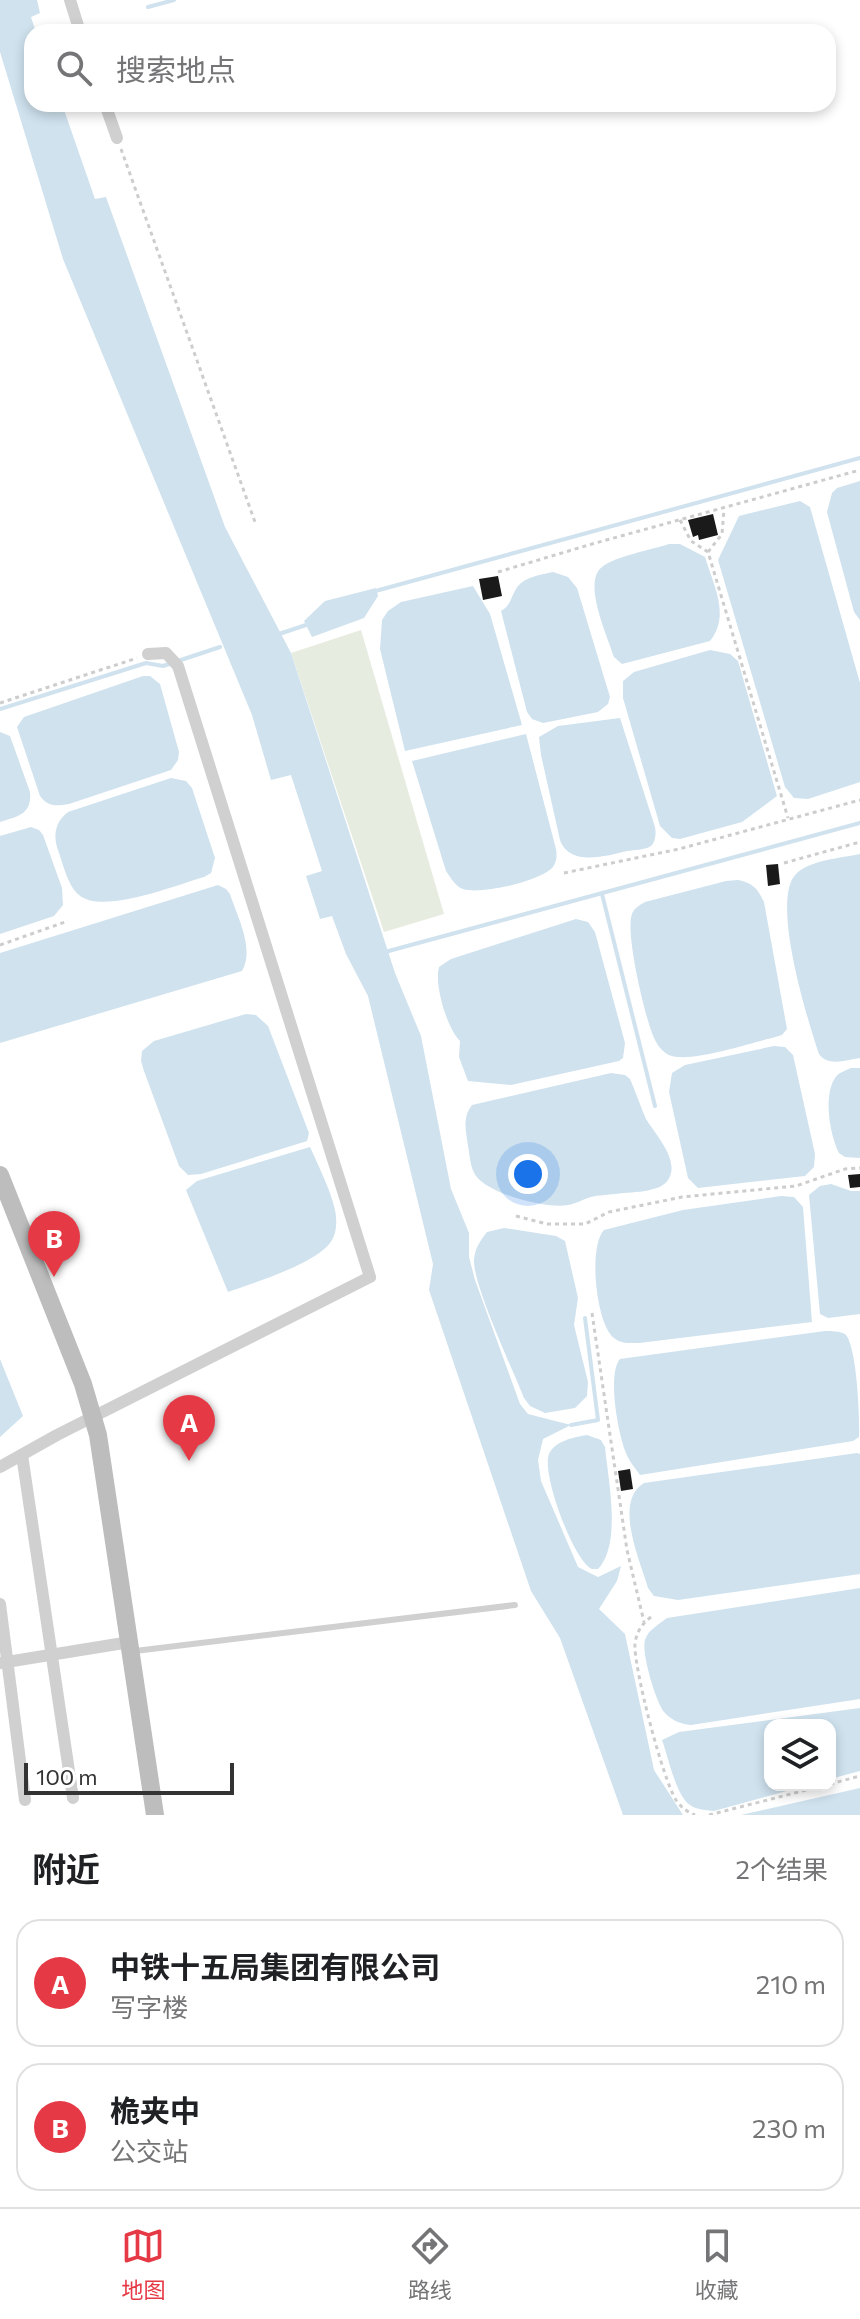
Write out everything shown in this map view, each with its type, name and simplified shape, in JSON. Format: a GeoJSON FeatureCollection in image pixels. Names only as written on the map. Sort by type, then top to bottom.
{"type":"FeatureCollection","features":[{"type":"Feature","properties":{"kind":"street"},"geometry":{"type":"LineString","coordinates":[[70,0],[78,24]]}},
{"type":"Feature","properties":{"kind":"street"},"geometry":{"type":"LineString","coordinates":[[108,112],[117,138]]}},
{"type":"Feature","properties":{"kind":"street"},"geometry":{"type":"LineString","coordinates":[[0,1467],[370,1277],[178,666],[166,653],[148,654]]}},
{"type":"Feature","properties":{"kind":"street"},"geometry":{"type":"LineString","coordinates":[[0,1175],[94,1419],[155,1815]]}},
{"type":"Feature","properties":{"kind":"street"},"geometry":{"type":"LineString","coordinates":[[22,1455],[73,1798]]}},
{"type":"Feature","properties":{"kind":"street"},"geometry":{"type":"LineString","coordinates":[[0,1604],[4,1662],[25,1800]]}},
{"type":"Feature","properties":{"kind":"street"},"geometry":{"type":"LineString","coordinates":[[4,1662],[131,1647]]}},
{"type":"Feature","properties":{"kind":"lane"},"geometry":{"type":"LineString","coordinates":[[131,1647],[515,1605]]}},
{"type":"Feature","properties":{"kind":"path"},"geometry":{"type":"LineString","coordinates":[[117,138],[255,522]]}},
{"type":"Feature","properties":{"kind":"path"},"geometry":{"type":"LineString","coordinates":[[498,572],[860,470]]}},
{"type":"Feature","properties":{"kind":"path"},"geometry":{"type":"LineString","coordinates":[[708,552],[722,534],[724,507]]}},
{"type":"Feature","properties":{"kind":"path"},"geometry":{"type":"LineString","coordinates":[[680,520],[691,541],[708,552],[788,818]]}},
{"type":"Feature","properties":{"kind":"path"},"geometry":{"type":"LineString","coordinates":[[0,703],[148,654]]}},
{"type":"Feature","properties":{"kind":"path"},"geometry":{"type":"LineString","coordinates":[[564,873],[679,849],[860,800]]}},
{"type":"Feature","properties":{"kind":"path"},"geometry":{"type":"LineString","coordinates":[[784,863],[860,842]]}},
{"type":"Feature","properties":{"kind":"path"},"geometry":{"type":"LineString","coordinates":[[0,945],[68,921]]}},
{"type":"Feature","properties":{"kind":"path"},"geometry":{"type":"LineString","coordinates":[[516,1216],[547,1224],[585,1224],[609,1212],[682,1197],[796,1186],[845,1169],[860,1168]]}},
{"type":"Feature","properties":{"kind":"path"},"geometry":{"type":"LineString","coordinates":[[592,1313],[627,1550],[644,1622]]}},
{"type":"Feature","properties":{"kind":"path"},"geometry":{"type":"LineString","coordinates":[[651,1617],[639,1630],[635,1651],[653,1735],[674,1797],[686,1811],[695,1815]]}},
{"type":"Feature","properties":{"kind":"path"},"geometry":{"type":"LineString","coordinates":[[836,1782],[860,1776]]}},
{"type":"Feature","properties":{"kind":"path"},"geometry":{"type":"LineString","coordinates":[[709,1815],[801,1791]]}},
{"type":"Feature","properties":{"kind":"shaded area"},"geometry":{"type":"Polygon","coordinates":[[[361,630],[444,914],[384,932],[291,653],[361,630]]]}},
{"type":"Feature","properties":{"kind":"water"},"geometry":{"type":"Polygon","coordinates":[[[0,0],[37,0],[40,13],[31,17],[33,24],[24,24],[24,112],[65,112],[95,199],[106,197],[225,527],[291,653],[395,973],[421,1036],[451,1189],[469,1233],[469,1257],[475,1280],[520,1404],[528,1414],[571,1425],[543,1439],[538,1460],[541,1481],[578,1567],[598,1577],[621,1566],[617,1581],[599,1609],[625,1634],[654,1770],[683,1815],[623,1815],[560,1638],[531,1591],[429,1290],[433,1264],[368,996],[346,954],[332,916],[320,919],[306,876],[322,871],[291,775],[271,780],[252,715],[63,259],[0,52],[0,0]]]}},
{"type":"Feature","properties":{"kind":"water"},"geometry":{"type":"Polygon","coordinates":[[[860,481],[860,620],[854,612],[827,512],[832,493],[837,488],[860,481]]]}},
{"type":"Feature","properties":{"kind":"water"},"geometry":{"type":"Polygon","coordinates":[[[800,501],[810,507],[860,683],[860,782],[808,799],[794,798],[785,787],[718,560],[739,516],[800,501]]]}},
{"type":"Feature","properties":{"kind":"water"},"geometry":{"type":"Polygon","coordinates":[[[669,544],[680,544],[705,557],[720,611],[716,631],[710,641],[622,664],[614,657],[598,610],[595,597],[597,574],[602,567],[616,560],[669,544]]]}},
{"type":"Feature","properties":{"kind":"water"},"geometry":{"type":"Polygon","coordinates":[[[553,572],[568,577],[577,588],[610,697],[608,704],[598,712],[543,723],[532,719],[527,712],[501,611],[523,582],[553,572]]]}},
{"type":"Feature","properties":{"kind":"water"},"geometry":{"type":"Polygon","coordinates":[[[473,586],[490,614],[522,725],[405,751],[380,649],[382,620],[388,611],[401,602],[473,586]]]}},
{"type":"Feature","properties":{"kind":"water"},"geometry":{"type":"Polygon","coordinates":[[[376,588],[378,596],[364,618],[312,637],[304,621],[325,601],[376,588]]]}},
{"type":"Feature","properties":{"kind":"water"},"geometry":{"type":"Polygon","coordinates":[[[710,650],[730,654],[738,661],[777,796],[742,822],[680,839],[672,838],[660,826],[623,698],[623,681],[634,672],[710,650]]]}},
{"type":"Feature","properties":{"kind":"water"},"geometry":{"type":"Polygon","coordinates":[[[150,676],[160,684],[179,752],[171,770],[69,804],[46,802],[40,796],[17,727],[24,717],[150,676]]]}},
{"type":"Feature","properties":{"kind":"water"},"geometry":{"type":"Polygon","coordinates":[[[620,718],[655,827],[654,841],[644,849],[580,857],[572,854],[560,840],[539,737],[558,726],[620,718]]]}},
{"type":"Feature","properties":{"kind":"water"},"geometry":{"type":"Polygon","coordinates":[[[0,732],[10,736],[30,799],[23,813],[0,822],[0,732]]]}},
{"type":"Feature","properties":{"kind":"water"},"geometry":{"type":"Polygon","coordinates":[[[526,734],[556,849],[553,867],[524,882],[483,890],[463,889],[446,871],[412,761],[526,734]]]}},
{"type":"Feature","properties":{"kind":"water"},"geometry":{"type":"Polygon","coordinates":[[[171,778],[186,781],[192,788],[215,858],[211,873],[121,900],[104,902],[79,895],[69,880],[56,844],[56,829],[60,820],[68,812],[171,778]]]}},
{"type":"Feature","properties":{"kind":"water"},"geometry":{"type":"Polygon","coordinates":[[[31,827],[43,835],[62,888],[63,905],[54,916],[0,934],[0,836],[31,827]]]}},
{"type":"Feature","properties":{"kind":"water"},"geometry":{"type":"Polygon","coordinates":[[[860,854],[860,1058],[832,1062],[819,1054],[800,989],[789,934],[789,888],[802,869],[826,860],[860,854]]]}},
{"type":"Feature","properties":{"kind":"water"},"geometry":{"type":"Polygon","coordinates":[[[738,880],[754,887],[764,902],[787,1029],[782,1035],[720,1052],[690,1057],[669,1055],[656,1041],[644,1006],[633,954],[632,914],[645,902],[738,880]]]}},
{"type":"Feature","properties":{"kind":"water"},"geometry":{"type":"Polygon","coordinates":[[[218,885],[230,894],[244,932],[247,953],[242,971],[0,1043],[0,953],[218,885]]]}},
{"type":"Feature","properties":{"kind":"water"},"geometry":{"type":"Polygon","coordinates":[[[576,919],[588,922],[595,932],[625,1043],[623,1058],[511,1085],[468,1081],[459,1057],[460,1041],[443,1006],[438,984],[439,967],[451,959],[576,919]]]}},
{"type":"Feature","properties":{"kind":"water"},"geometry":{"type":"Polygon","coordinates":[[[246,1014],[256,1015],[268,1026],[309,1133],[307,1141],[201,1174],[188,1175],[179,1166],[144,1071],[142,1051],[154,1041],[246,1014]]]}},
{"type":"Feature","properties":{"kind":"water"},"geometry":{"type":"Polygon","coordinates":[[[774,1046],[785,1047],[793,1055],[815,1154],[814,1167],[805,1176],[698,1188],[688,1178],[669,1092],[672,1073],[685,1065],[774,1046]]]}},
{"type":"Feature","properties":{"kind":"water"},"geometry":{"type":"Polygon","coordinates":[[[860,1068],[860,1158],[845,1157],[839,1153],[829,1116],[831,1086],[838,1074],[860,1068]]]}},
{"type":"Feature","properties":{"kind":"water"},"geometry":{"type":"Polygon","coordinates":[[[611,1073],[630,1079],[646,1119],[669,1156],[671,1173],[664,1184],[651,1190],[594,1196],[558,1206],[505,1194],[476,1176],[471,1166],[466,1130],[467,1115],[472,1105],[611,1073]]]}},
{"type":"Feature","properties":{"kind":"water"},"geometry":{"type":"Polygon","coordinates":[[[310,1147],[335,1210],[336,1225],[332,1240],[314,1257],[300,1264],[228,1292],[186,1190],[197,1181],[310,1147]]]}},
{"type":"Feature","properties":{"kind":"water"},"geometry":{"type":"Polygon","coordinates":[[[831,1184],[860,1191],[860,1314],[828,1318],[820,1314],[809,1195],[820,1186],[831,1184]]]}},
{"type":"Feature","properties":{"kind":"water"},"geometry":{"type":"Polygon","coordinates":[[[781,1196],[794,1197],[803,1207],[812,1322],[639,1343],[614,1338],[603,1318],[596,1285],[596,1252],[604,1230],[683,1210],[781,1196]]]}},
{"type":"Feature","properties":{"kind":"water"},"geometry":{"type":"Polygon","coordinates":[[[504,1228],[556,1236],[565,1241],[578,1298],[574,1325],[588,1382],[587,1396],[575,1408],[545,1413],[530,1406],[494,1328],[475,1272],[474,1260],[478,1245],[487,1232],[504,1228]]]}},
{"type":"Feature","properties":{"kind":"water"},"geometry":{"type":"Polygon","coordinates":[[[825,1331],[843,1333],[849,1341],[857,1383],[859,1437],[853,1441],[640,1475],[630,1462],[617,1419],[614,1390],[614,1377],[620,1359],[825,1331]]]}},
{"type":"Feature","properties":{"kind":"water"},"geometry":{"type":"Polygon","coordinates":[[[0,1359],[23,1416],[0,1437],[0,1359]]]}},
{"type":"Feature","properties":{"kind":"water"},"geometry":{"type":"Polygon","coordinates":[[[587,1435],[601,1440],[605,1447],[612,1511],[610,1544],[598,1569],[592,1569],[585,1563],[568,1535],[554,1497],[548,1464],[549,1454],[560,1443],[587,1435]]]}},
{"type":"Feature","properties":{"kind":"water"},"geometry":{"type":"Polygon","coordinates":[[[860,1454],[860,1574],[678,1600],[654,1596],[648,1588],[631,1532],[630,1517],[630,1503],[644,1483],[860,1454]]]}},
{"type":"Feature","properties":{"kind":"water"},"geometry":{"type":"Polygon","coordinates":[[[860,1588],[860,1699],[691,1725],[676,1721],[664,1712],[650,1677],[644,1646],[648,1633],[667,1618],[860,1588]]]}},
{"type":"Feature","properties":{"kind":"water"},"geometry":{"type":"Polygon","coordinates":[[[860,1708],[860,1771],[836,1777],[836,1719],[777,1719],[860,1708]]]}},
{"type":"Feature","properties":{"kind":"water"},"geometry":{"type":"Polygon","coordinates":[[[764,1721],[764,1791],[787,1791],[714,1811],[690,1805],[677,1785],[662,1740],[679,1732],[764,1721]]]}},
{"type":"Feature","properties":{"kind":"water"},"geometry":{"type":"Polygon","coordinates":[[[860,1788],[860,1815],[741,1815],[860,1788]]]}},
{"type":"Feature","properties":{"kind":"building"},"geometry":{"type":"Polygon","coordinates":[[[713,514],[718,535],[699,540],[698,535],[693,537],[688,520],[713,514]]]}},
{"type":"Feature","properties":{"kind":"building"},"geometry":{"type":"Polygon","coordinates":[[[498,576],[502,596],[483,600],[479,579],[498,576]]]}},
{"type":"Feature","properties":{"kind":"building"},"geometry":{"type":"Polygon","coordinates":[[[778,864],[780,884],[768,886],[766,865],[778,864]]]}},
{"type":"Feature","properties":{"kind":"building"},"geometry":{"type":"Polygon","coordinates":[[[860,1174],[860,1187],[850,1188],[848,1175],[860,1174]]]}},
{"type":"Feature","properties":{"kind":"building"},"geometry":{"type":"Polygon","coordinates":[[[630,1469],[633,1489],[621,1491],[618,1471],[630,1469]]]}},
{"type":"Feature","properties":{"kind":"waterway"},"geometry":{"type":"LineString","coordinates":[[148,7],[174,0]]}},
{"type":"Feature","properties":{"kind":"waterway"},"geometry":{"type":"LineString","coordinates":[[372,592],[860,458]]}},
{"type":"Feature","properties":{"kind":"waterway"},"geometry":{"type":"LineString","coordinates":[[276,635],[309,624]]}},
{"type":"Feature","properties":{"kind":"waterway"},"geometry":{"type":"LineString","coordinates":[[0,709],[146,663],[163,666],[220,647]]}},
{"type":"Feature","properties":{"kind":"waterway"},"geometry":{"type":"LineString","coordinates":[[385,952],[860,823]]}},
{"type":"Feature","properties":{"kind":"waterway"},"geometry":{"type":"LineString","coordinates":[[602,894],[655,1106]]}},
{"type":"Feature","properties":{"kind":"waterway"},"geometry":{"type":"LineString","coordinates":[[571,1425],[598,1420],[585,1318]]}},
{"type":"Feature","properties":{"kind":"place","name":"桅夹中"},"geometry":{"type":"Point","coordinates":[54,1277]}},
{"type":"Feature","properties":{"kind":"place","name":"中铁十五局集团有限公司"},"geometry":{"type":"Point","coordinates":[189,1461]}}]}
